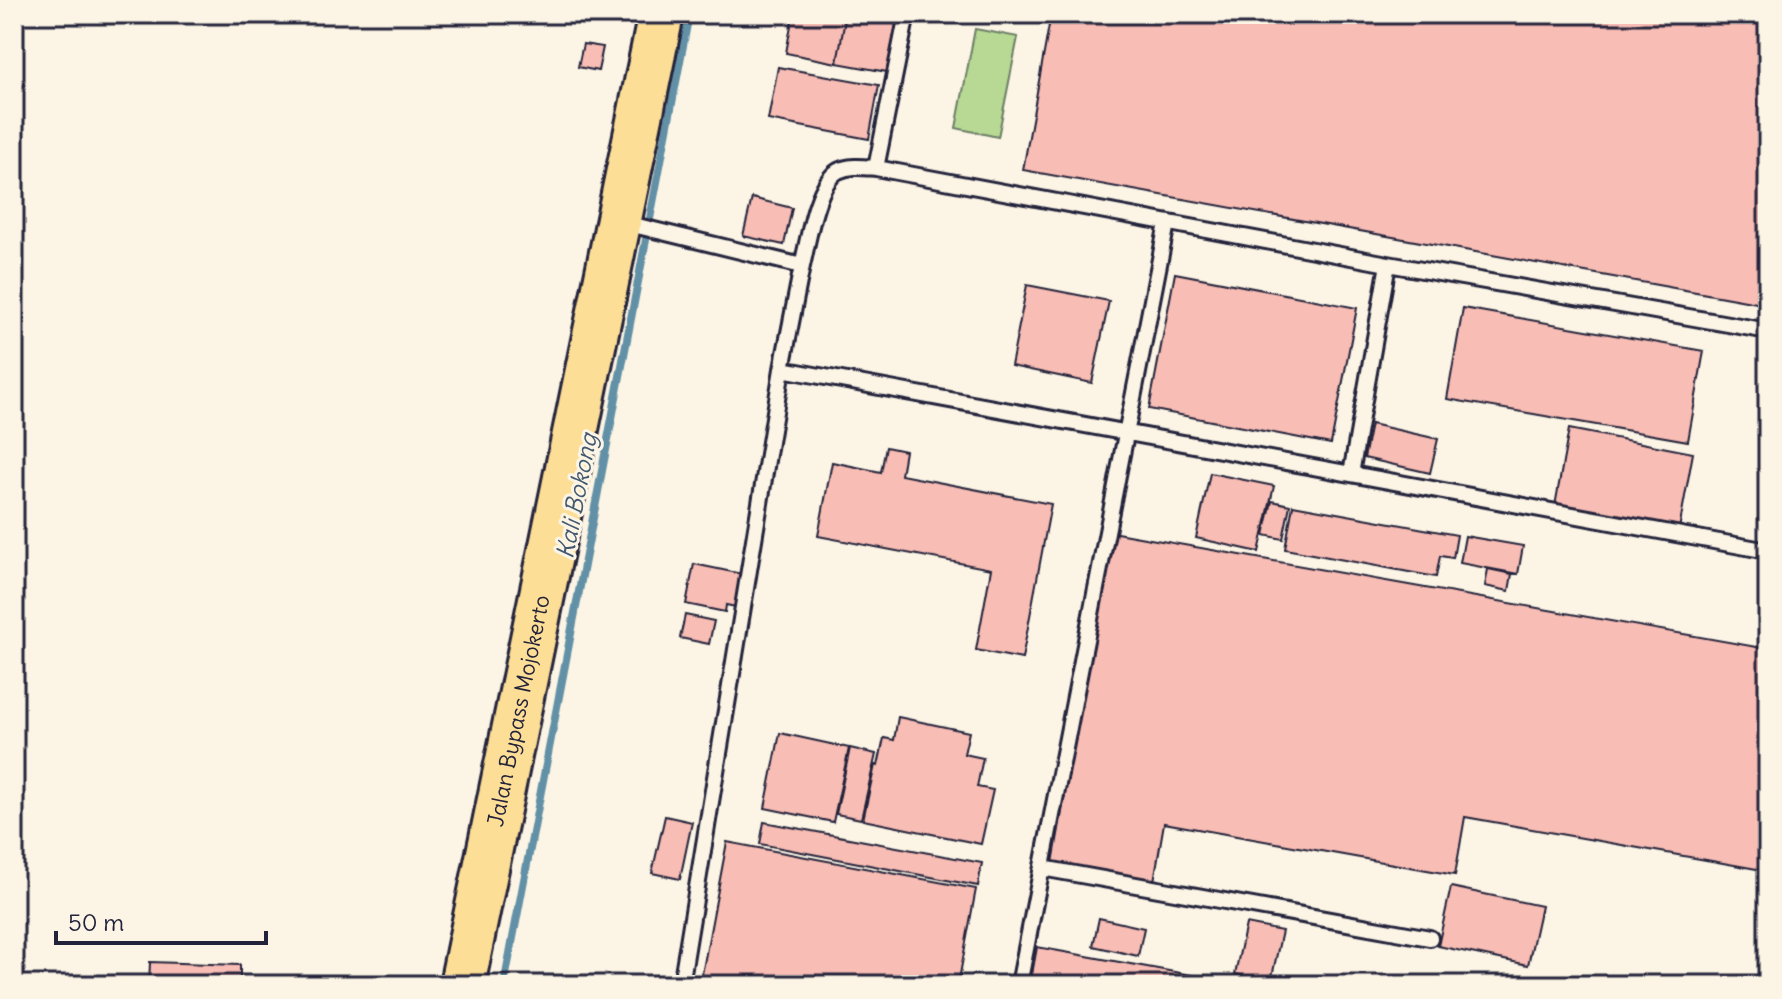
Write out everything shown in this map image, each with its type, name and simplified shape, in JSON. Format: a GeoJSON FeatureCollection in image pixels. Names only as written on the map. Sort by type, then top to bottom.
{"type":"FeatureCollection","features":[{"type":"Feature","properties":{"kind":"highway","name":"Jalan Bypass Mojokerto"},"geometry":{"type":"LineString","coordinates":[[462,985],[629,224],[661,14]]}},
{"type":"Feature","properties":{"kind":"lane"},"geometry":{"type":"LineString","coordinates":[[876,168],[907,14]]}},
{"type":"Feature","properties":{"kind":"lane"},"geometry":{"type":"LineString","coordinates":[[681,985],[782,369],[820,194],[827,180],[838,171],[852,166],[876,168],[1768,331]]}},
{"type":"Feature","properties":{"kind":"lane"},"geometry":{"type":"LineString","coordinates":[[1019,985],[1167,223]]}},
{"type":"Feature","properties":{"kind":"lane"},"geometry":{"type":"LineString","coordinates":[[629,224],[802,266]]}},
{"type":"Feature","properties":{"kind":"lane"},"geometry":{"type":"LineString","coordinates":[[1351,474],[1388,264]]}},
{"type":"Feature","properties":{"kind":"lane"},"geometry":{"type":"LineString","coordinates":[[782,369],[1768,551]]}},
{"type":"Feature","properties":{"kind":"lane"},"geometry":{"type":"LineString","coordinates":[[1042,868],[1430,938]]}},
{"type":"Feature","properties":{"kind":"green space"},"geometry":{"type":"Polygon","coordinates":[[[975,29],[1018,37],[998,137],[956,128],[975,29]]]}},
{"type":"Feature","properties":{"kind":"building"},"geometry":{"type":"Polygon","coordinates":[[[793,14],[846,14],[837,63],[786,53],[793,14]]]}},
{"type":"Feature","properties":{"kind":"building"},"geometry":{"type":"Polygon","coordinates":[[[846,14],[898,14],[887,72],[837,63],[846,14]]]}},
{"type":"Feature","properties":{"kind":"building"},"geometry":{"type":"Polygon","coordinates":[[[1051,14],[1768,14],[1768,305],[1023,170],[1051,14]]]}},
{"type":"Feature","properties":{"kind":"building"},"geometry":{"type":"Polygon","coordinates":[[[583,44],[603,47],[598,71],[578,67],[583,44]]]}},
{"type":"Feature","properties":{"kind":"building"},"geometry":{"type":"Polygon","coordinates":[[[778,67],[879,85],[869,139],[768,120],[778,67]]]}},
{"type":"Feature","properties":{"kind":"building"},"geometry":{"type":"Polygon","coordinates":[[[752,198],[792,208],[784,245],[743,236],[752,198]]]}},
{"type":"Feature","properties":{"kind":"building"},"geometry":{"type":"Polygon","coordinates":[[[1175,273],[1357,308],[1331,444],[1149,409],[1175,273]]]}},
{"type":"Feature","properties":{"kind":"building"},"geometry":{"type":"Polygon","coordinates":[[[1027,285],[1109,301],[1092,383],[1011,366],[1027,285]]]}},
{"type":"Feature","properties":{"kind":"building"},"geometry":{"type":"Polygon","coordinates":[[[1463,308],[1704,351],[1688,441],[1447,399],[1463,308]]]}},
{"type":"Feature","properties":{"kind":"building"},"geometry":{"type":"Polygon","coordinates":[[[1371,424],[1438,439],[1430,473],[1364,458],[1371,424]]]}},
{"type":"Feature","properties":{"kind":"building"},"geometry":{"type":"Polygon","coordinates":[[[1569,429],[1693,453],[1679,529],[1555,506],[1569,429]]]}},
{"type":"Feature","properties":{"kind":"building"},"geometry":{"type":"Polygon","coordinates":[[[886,447],[905,451],[901,475],[1051,504],[1022,659],[976,650],[991,569],[818,536],[832,462],[881,472],[886,447]]]}},
{"type":"Feature","properties":{"kind":"building"},"geometry":{"type":"Polygon","coordinates":[[[1210,473],[1274,486],[1259,552],[1196,538],[1210,473]]]}},
{"type":"Feature","properties":{"kind":"building"},"geometry":{"type":"Polygon","coordinates":[[[1272,501],[1290,505],[1283,539],[1264,535],[1272,501]]]}},
{"type":"Feature","properties":{"kind":"building"},"geometry":{"type":"Polygon","coordinates":[[[1293,505],[1457,535],[1453,558],[1440,556],[1436,577],[1285,549],[1293,505]]]}},
{"type":"Feature","properties":{"kind":"building"},"geometry":{"type":"Polygon","coordinates":[[[1111,532],[1768,649],[1768,871],[1465,817],[1455,875],[1164,823],[1154,881],[1053,863],[1111,532]]]}},
{"type":"Feature","properties":{"kind":"building"},"geometry":{"type":"Polygon","coordinates":[[[1465,536],[1523,546],[1518,574],[1460,563],[1465,536]]]}},
{"type":"Feature","properties":{"kind":"building"},"geometry":{"type":"Polygon","coordinates":[[[694,564],[742,574],[736,607],[726,605],[725,612],[686,604],[694,564]]]}},
{"type":"Feature","properties":{"kind":"building"},"geometry":{"type":"Polygon","coordinates":[[[1488,569],[1512,574],[1509,591],[1485,586],[1488,569]]]}},
{"type":"Feature","properties":{"kind":"building"},"geometry":{"type":"Polygon","coordinates":[[[685,615],[714,621],[709,644],[680,638],[685,615]]]}},
{"type":"Feature","properties":{"kind":"building"},"geometry":{"type":"Polygon","coordinates":[[[898,717],[969,732],[964,754],[983,758],[977,787],[993,790],[981,844],[863,820],[884,738],[894,740],[898,717]]]}},
{"type":"Feature","properties":{"kind":"building"},"geometry":{"type":"Polygon","coordinates":[[[780,733],[849,748],[833,822],[765,808],[780,733]]]}},
{"type":"Feature","properties":{"kind":"building"},"geometry":{"type":"Polygon","coordinates":[[[850,748],[876,754],[861,819],[836,814],[850,748]]]}},
{"type":"Feature","properties":{"kind":"building"},"geometry":{"type":"Polygon","coordinates":[[[665,816],[692,822],[680,879],[652,873],[665,816]]]}},
{"type":"Feature","properties":{"kind":"building"},"geometry":{"type":"Polygon","coordinates":[[[764,822],[982,863],[978,886],[760,844],[764,822]]]}},
{"type":"Feature","properties":{"kind":"building"},"geometry":{"type":"Polygon","coordinates":[[[727,842],[976,889],[958,985],[700,985],[727,842]]]}},
{"type":"Feature","properties":{"kind":"building"},"geometry":{"type":"Polygon","coordinates":[[[1451,887],[1541,906],[1528,965],[1438,946],[1451,887]]]}},
{"type":"Feature","properties":{"kind":"building"},"geometry":{"type":"Polygon","coordinates":[[[1099,918],[1144,928],[1138,956],[1093,946],[1099,918]]]}},
{"type":"Feature","properties":{"kind":"building"},"geometry":{"type":"Polygon","coordinates":[[[1246,924],[1282,931],[1271,981],[1235,974],[1246,924]]]}},
{"type":"Feature","properties":{"kind":"building"},"geometry":{"type":"Polygon","coordinates":[[[1037,947],[1246,985],[1030,985],[1037,947]]]}},
{"type":"Feature","properties":{"kind":"building"},"geometry":{"type":"Polygon","coordinates":[[[150,962],[240,965],[240,985],[149,985],[150,962]]]}},
{"type":"Feature","properties":{"kind":"building"},"geometry":{"type":"Polygon","coordinates":[[[1557,978],[1589,985],[1556,985],[1557,978]]]}},
{"type":"Feature","properties":{"kind":"waterway","name":"Kali Bokong"},"geometry":{"type":"LineString","coordinates":[[504,985],[689,14]]}}]}
